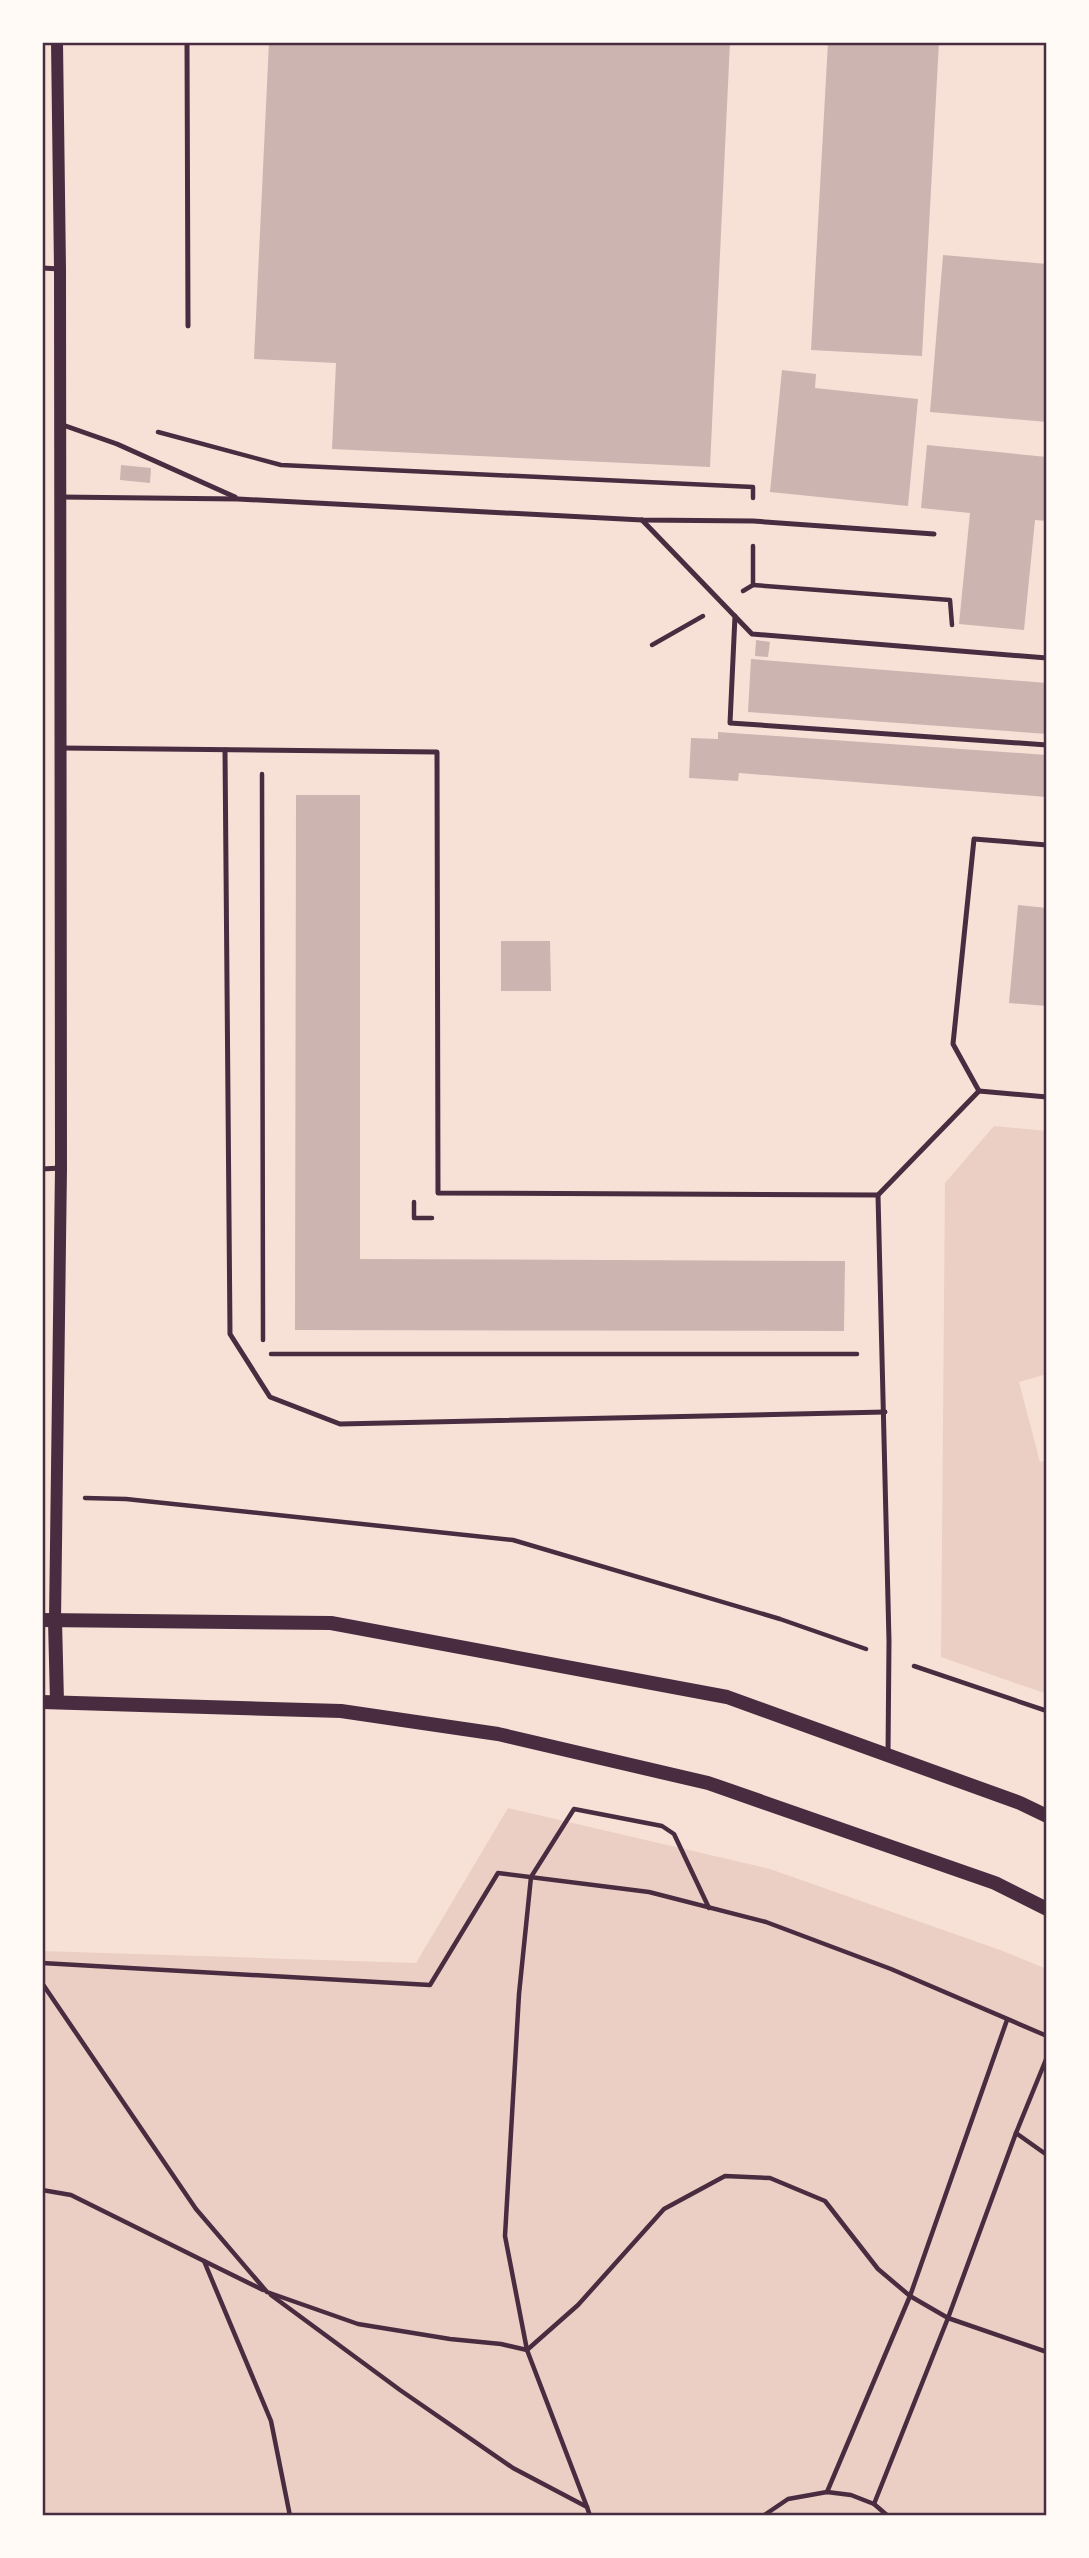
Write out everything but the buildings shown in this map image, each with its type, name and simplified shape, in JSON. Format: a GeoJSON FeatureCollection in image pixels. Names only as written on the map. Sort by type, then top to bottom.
{"type":"FeatureCollection","features":[{"type":"Feature","properties":{"kind":"main road"},"geometry":{"type":"LineString","coordinates":[[1047,1816],[1020,1803],[727,1697],[331,1623],[49,1620],[50,1702],[341,1711],[498,1734],[708,1783],[995,1883],[1047,1909]]}},
{"type":"Feature","properties":{"kind":"street"},"geometry":{"type":"LineString","coordinates":[[49,1620],[61,1168],[60,269],[57,42]]}},
{"type":"Feature","properties":{"kind":"lane"},"geometry":{"type":"LineString","coordinates":[[187,42],[188,326]]}},
{"type":"Feature","properties":{"kind":"lane"},"geometry":{"type":"LineString","coordinates":[[42,268],[60,269]]}},
{"type":"Feature","properties":{"kind":"lane"},"geometry":{"type":"LineString","coordinates":[[59,424],[117,444],[238,499]]}},
{"type":"Feature","properties":{"kind":"lane"},"geometry":{"type":"LineString","coordinates":[[60,497],[238,499],[642,520],[753,521],[934,534]]}},
{"type":"Feature","properties":{"kind":"lane"},"geometry":{"type":"LineString","coordinates":[[642,520],[752,634],[1047,658]]}},
{"type":"Feature","properties":{"kind":"lane"},"geometry":{"type":"LineString","coordinates":[[735,616],[730,723],[1047,745]]}},
{"type":"Feature","properties":{"kind":"lane"},"geometry":{"type":"LineString","coordinates":[[61,748],[437,752],[438,1193],[878,1195]]}},
{"type":"Feature","properties":{"kind":"lane"},"geometry":{"type":"LineString","coordinates":[[225,750],[230,1334],[270,1397],[341,1424],[885,1412]]}},
{"type":"Feature","properties":{"kind":"lane"},"geometry":{"type":"LineString","coordinates":[[979,1091],[953,1044],[974,839],[1047,845]]}},
{"type":"Feature","properties":{"kind":"lane"},"geometry":{"type":"LineString","coordinates":[[888,1755],[890,1657],[878,1195],[979,1091]]}},
{"type":"Feature","properties":{"kind":"lane"},"geometry":{"type":"LineString","coordinates":[[979,1091],[1047,1097]]}},
{"type":"Feature","properties":{"kind":"lane"},"geometry":{"type":"LineString","coordinates":[[42,1169],[61,1168]]}},
{"type":"Feature","properties":{"kind":"path"},"geometry":{"type":"LineString","coordinates":[[154,431],[281,465],[753,487]]}},
{"type":"Feature","properties":{"kind":"path"},"geometry":{"type":"LineString","coordinates":[[753,585],[950,600],[953,632]]}},
{"type":"Feature","properties":{"kind":"path"},"geometry":{"type":"LineString","coordinates":[[126,1499],[513,1540],[780,1619],[1047,1711]]}},
{"type":"Feature","properties":{"kind":"path"},"geometry":{"type":"LineString","coordinates":[[590,2516],[527,2350],[505,2236],[519,1994],[531,1877],[574,1809],[662,1826],[674,1834],[709,1908]]}},
{"type":"Feature","properties":{"kind":"path"},"geometry":{"type":"LineString","coordinates":[[42,1963],[430,1985],[498,1873],[649,1892],[779,1927],[891,1969],[1047,2036]]}},
{"type":"Feature","properties":{"kind":"path"},"geometry":{"type":"LineString","coordinates":[[42,1983],[196,2209],[267,2292],[400,2390],[513,2468],[587,2507]]}},
{"type":"Feature","properties":{"kind":"path"},"geometry":{"type":"LineString","coordinates":[[827,2492],[909,2296],[1007,2020]]}},
{"type":"Feature","properties":{"kind":"path"},"geometry":{"type":"LineString","coordinates":[[874,2504],[1047,2057]]}},
{"type":"Feature","properties":{"kind":"path"},"geometry":{"type":"LineString","coordinates":[[1016,2133],[1047,2155]]}},
{"type":"Feature","properties":{"kind":"path"},"geometry":{"type":"LineString","coordinates":[[527,2350],[578,2305],[664,2209],[724,2176],[771,2178],[825,2201],[878,2269],[909,2296],[948,2318],[1047,2352]]}},
{"type":"Feature","properties":{"kind":"path"},"geometry":{"type":"LineString","coordinates":[[42,2190],[71,2195],[267,2292],[358,2324],[527,2350]]}},
{"type":"Feature","properties":{"kind":"path"},"geometry":{"type":"LineString","coordinates":[[204,2261],[271,2421],[290,2516]]}},
{"type":"Feature","properties":{"kind":"path"},"geometry":{"type":"LineString","coordinates":[[763,2516],[788,2499],[827,2492],[851,2495],[874,2504],[888,2516]]}},
{"type":"Feature","properties":{"kind":"shaded area"},"geometry":{"type":"Polygon","coordinates":[[[994,1126],[1047,1131],[1047,1374],[1019,1382],[1040,1462],[1047,1460],[1047,1694],[941,1657],[945,1183],[994,1126]]]}},
{"type":"Feature","properties":{"kind":"shaded area"},"geometry":{"type":"Polygon","coordinates":[[[508,1808],[770,1869],[1047,1969],[1047,2516],[42,2516],[42,1951],[416,1963],[508,1808]]]}}]}
